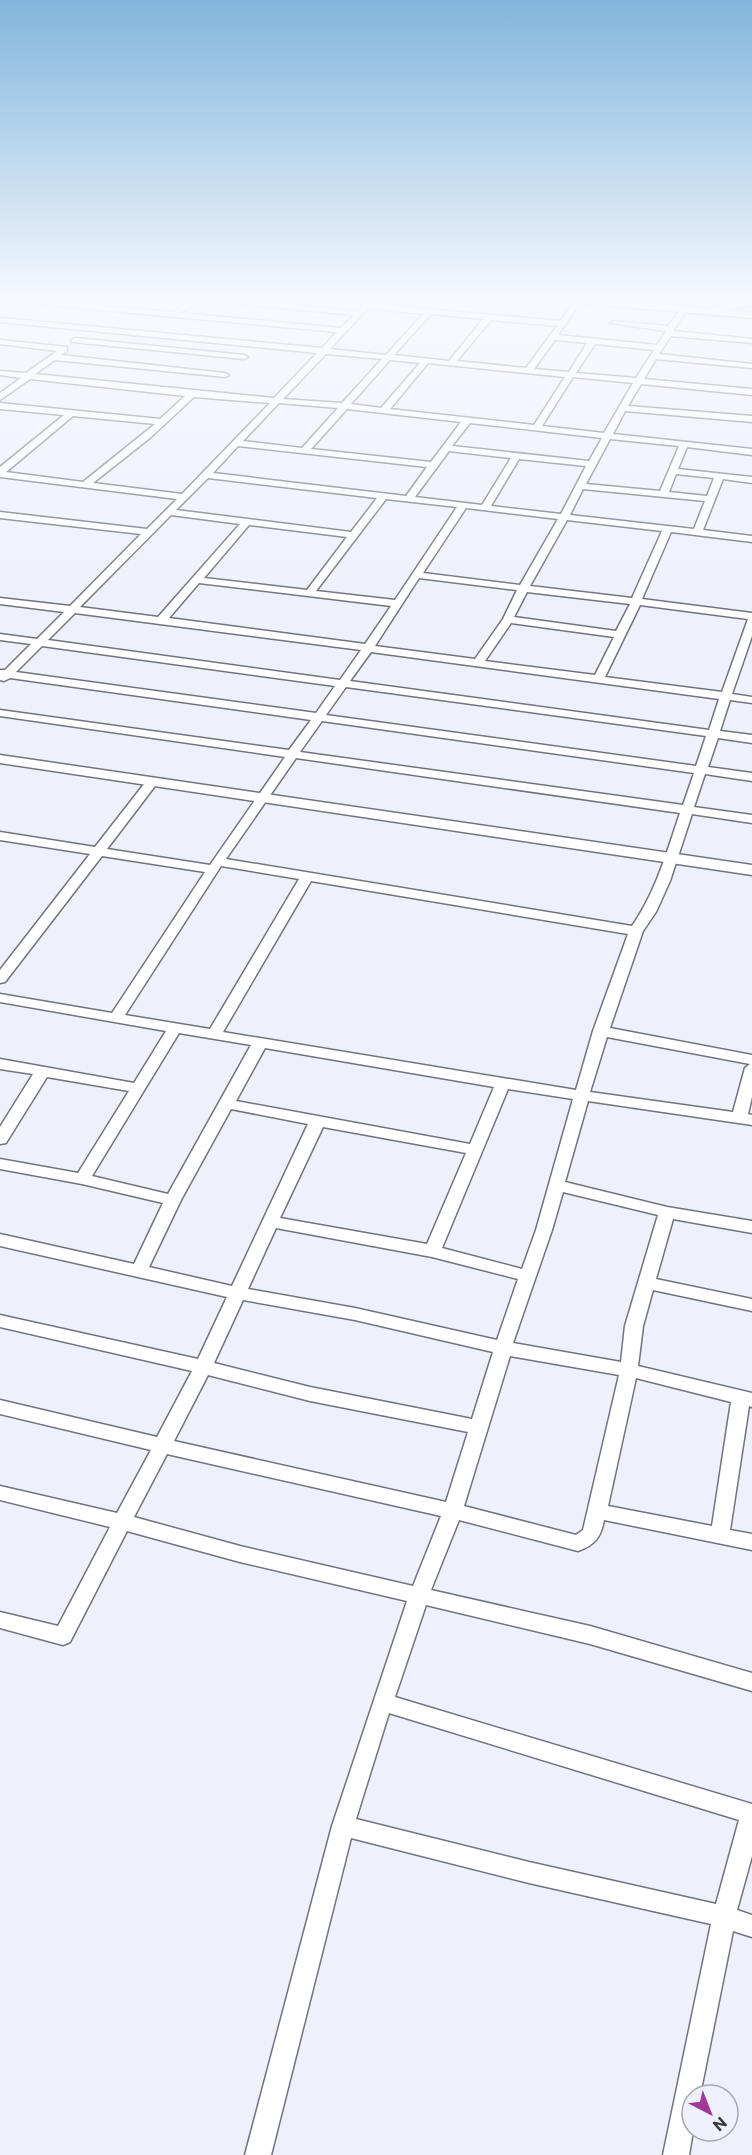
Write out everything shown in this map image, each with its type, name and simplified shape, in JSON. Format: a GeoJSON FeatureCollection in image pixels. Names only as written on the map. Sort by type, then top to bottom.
{"type":"FeatureCollection","features":[{"type":"Feature","properties":{"kind":"street"},"geometry":{"type":"LineString","coordinates":[[85,485],[185,401]]}},
{"type":"Feature","properties":{"kind":"street"},"geometry":{"type":"LineString","coordinates":[[273,401],[468,419],[752,452]]}},
{"type":"Feature","properties":{"kind":"street"},"geometry":{"type":"LineString","coordinates":[[2,676],[206,475],[276,401]]}},
{"type":"Feature","properties":{"kind":"street"},"geometry":{"type":"LineString","coordinates":[[305,450],[348,401]]}},
{"type":"Feature","properties":{"kind":"street"},"geometry":{"type":"LineString","coordinates":[[384,410],[392,401]]}},
{"type":"Feature","properties":{"kind":"street"},"geometry":{"type":"LineString","coordinates":[[537,427],[554,401]]}},
{"type":"Feature","properties":{"kind":"street"},"geometry":{"type":"LineString","coordinates":[[478,663],[508,620],[541,554],[627,401]]}},
{"type":"Feature","properties":{"kind":"street"},"geometry":{"type":"LineString","coordinates":[[0,406],[162,422]]}},
{"type":"Feature","properties":{"kind":"street"},"geometry":{"type":"LineString","coordinates":[[622,408],[752,419]]}},
{"type":"Feature","properties":{"kind":"street"},"geometry":{"type":"LineString","coordinates":[[0,473],[71,413]]}},
{"type":"Feature","properties":{"kind":"street"},"geometry":{"type":"LineString","coordinates":[[408,499],[468,419]]}},
{"type":"Feature","properties":{"kind":"street"},"geometry":{"type":"LineString","coordinates":[[236,443],[435,465]]}},
{"type":"Feature","properties":{"kind":"street"},"geometry":{"type":"LineString","coordinates":[[663,495],[684,445]]}},
{"type":"Feature","properties":{"kind":"street"},"geometry":{"type":"LineString","coordinates":[[447,448],[591,464]]}},
{"type":"Feature","properties":{"kind":"street"},"geometry":{"type":"LineString","coordinates":[[485,508],[517,455]]}},
{"type":"Feature","properties":{"kind":"street"},"geometry":{"type":"LineString","coordinates":[[672,471],[752,480]]}},
{"type":"Feature","properties":{"kind":"street"},"geometry":{"type":"LineString","coordinates":[[0,473],[182,497]]}},
{"type":"Feature","properties":{"kind":"street"},"geometry":{"type":"LineString","coordinates":[[206,475],[752,539]]}},
{"type":"Feature","properties":{"kind":"street"},"geometry":{"type":"LineString","coordinates":[[697,533],[719,477]]}},
{"type":"Feature","properties":{"kind":"street"},"geometry":{"type":"LineString","coordinates":[[580,486],[711,499]]}},
{"type":"Feature","properties":{"kind":"street"},"geometry":{"type":"LineString","coordinates":[[310,592],[383,497]]}},
{"type":"Feature","properties":{"kind":"street"},"geometry":{"type":"LineString","coordinates":[[116,1018],[216,865],[368,648],[463,506]]}},
{"type":"Feature","properties":{"kind":"street"},"geometry":{"type":"LineString","coordinates":[[167,512],[353,535]]}},
{"type":"Feature","properties":{"kind":"street"},"geometry":{"type":"LineString","coordinates":[[0,515],[147,532]]}},
{"type":"Feature","properties":{"kind":"street"},"geometry":{"type":"LineString","coordinates":[[161,620],[246,523]]}},
{"type":"Feature","properties":{"kind":"street"},"geometry":{"type":"LineString","coordinates":[[598,680],[668,529]]}},
{"type":"Feature","properties":{"kind":"street"},"geometry":{"type":"LineString","coordinates":[[258,2155],[343,1826],[382,1702],[419,1595],[453,1511],[503,1348],[544,1230],[600,1031],[636,931],[649,912],[669,860],[714,734],[724,696],[749,646],[752,618],[416,574]]}},
{"type":"Feature","properties":{"kind":"street"},"geometry":{"type":"LineString","coordinates":[[198,580],[396,603]]}},
{"type":"Feature","properties":{"kind":"street"},"geometry":{"type":"LineString","coordinates":[[0,601],[161,620],[752,700]]}},
{"type":"Feature","properties":{"kind":"street"},"geometry":{"type":"LineString","coordinates":[[508,620],[621,634]]}},
{"type":"Feature","properties":{"kind":"street"},"geometry":{"type":"LineString","coordinates":[[0,637],[752,739]]}},
{"type":"Feature","properties":{"kind":"street"},"geometry":{"type":"LineString","coordinates":[[2,676],[752,777]]}},
{"type":"Feature","properties":{"kind":"street"},"geometry":{"type":"LineString","coordinates":[[0,713],[752,819]]}},
{"type":"Feature","properties":{"kind":"street"},"geometry":{"type":"LineString","coordinates":[[0,759],[669,860],[752,870]]}},
{"type":"Feature","properties":{"kind":"street"},"geometry":{"type":"LineString","coordinates":[[0,979],[96,851],[152,782]]}},
{"type":"Feature","properties":{"kind":"street"},"geometry":{"type":"LineString","coordinates":[[0,836],[96,851],[307,876],[636,931]]}},
{"type":"Feature","properties":{"kind":"street"},"geometry":{"type":"LineString","coordinates":[[214,1035],[307,876]]}},
{"type":"Feature","properties":{"kind":"street"},"geometry":{"type":"LineString","coordinates":[[0,998],[581,1097],[746,1119],[752,1068]]}},
{"type":"Feature","properties":{"kind":"street"},"geometry":{"type":"LineString","coordinates":[[82,1179],[176,1028]]}},
{"type":"Feature","properties":{"kind":"street"},"geometry":{"type":"LineString","coordinates":[[600,1031],[752,1060]]}},
{"type":"Feature","properties":{"kind":"street"},"geometry":{"type":"LineString","coordinates":[[139,1271],[173,1200],[260,1043]]}},
{"type":"Feature","properties":{"kind":"street"},"geometry":{"type":"LineString","coordinates":[[0,1064],[137,1088]]}},
{"type":"Feature","properties":{"kind":"street"},"geometry":{"type":"LineString","coordinates":[[0,1139],[43,1071]]}},
{"type":"Feature","properties":{"kind":"street"},"geometry":{"type":"LineString","coordinates":[[432,1251],[503,1084]]}},
{"type":"Feature","properties":{"kind":"street"},"geometry":{"type":"LineString","coordinates":[[227,1104],[475,1150]]}},
{"type":"Feature","properties":{"kind":"street"},"geometry":{"type":"LineString","coordinates":[[0,1620],[63,1636],[203,1367],[317,1122]]}},
{"type":"Feature","properties":{"kind":"street"},"geometry":{"type":"LineString","coordinates":[[0,1164],[82,1179],[173,1200]]}},
{"type":"Feature","properties":{"kind":"street"},"geometry":{"type":"LineString","coordinates":[[555,1185],[667,1212],[752,1227]]}},
{"type":"Feature","properties":{"kind":"street"},"geometry":{"type":"LineString","coordinates":[[0,1407],[286,1475],[453,1511],[578,1543],[588,1538],[592,1532],[629,1370],[634,1326],[667,1212]]}},
{"type":"Feature","properties":{"kind":"street"},"geometry":{"type":"LineString","coordinates":[[272,1222],[432,1251],[528,1276]]}},
{"type":"Feature","properties":{"kind":"street"},"geometry":{"type":"LineString","coordinates":[[0,1240],[237,1293],[355,1314],[503,1348],[629,1370],[746,1399],[720,1534]]}},
{"type":"Feature","properties":{"kind":"street"},"geometry":{"type":"LineString","coordinates":[[647,1283],[752,1305]]}},
{"type":"Feature","properties":{"kind":"street"},"geometry":{"type":"LineString","coordinates":[[0,1321],[310,1394],[479,1427]]}},
{"type":"Feature","properties":{"kind":"street"},"geometry":{"type":"LineString","coordinates":[[0,1493],[123,1522],[240,1554],[590,1635],[752,1682]]}},
{"type":"Feature","properties":{"kind":"street"},"geometry":{"type":"LineString","coordinates":[[597,1511],[752,1542]]}},
{"type":"Feature","properties":{"kind":"street"},"geometry":{"type":"LineString","coordinates":[[382,1702],[752,1814],[724,1916],[676,2155]]}},
{"type":"Feature","properties":{"kind":"street"},"geometry":{"type":"LineString","coordinates":[[343,1826],[557,1880],[650,1897],[724,1916],[752,1926]]}}]}
